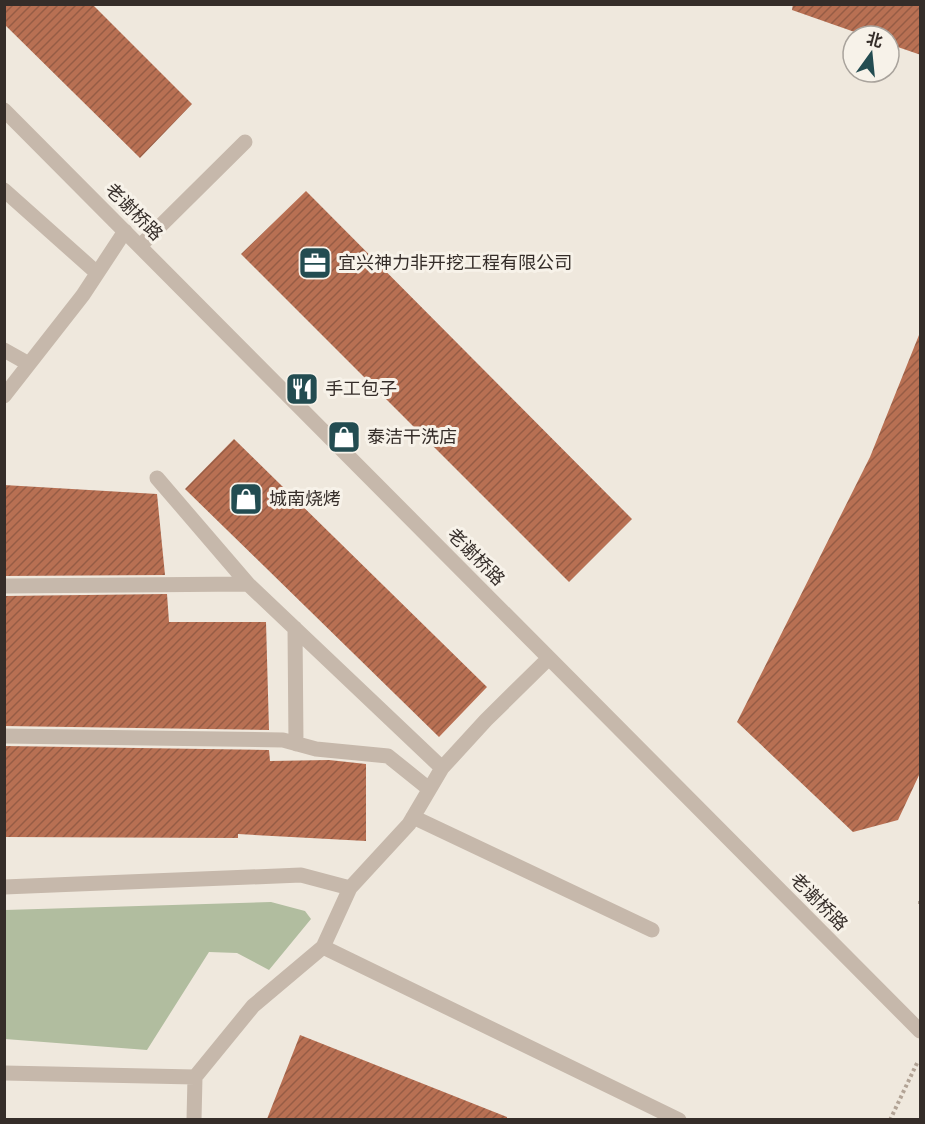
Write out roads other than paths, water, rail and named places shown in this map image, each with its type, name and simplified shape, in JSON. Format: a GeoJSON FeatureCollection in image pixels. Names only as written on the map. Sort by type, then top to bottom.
{"type":"FeatureCollection","features":[{"type":"Feature","properties":{"kind":"street","name":"老谢桥路"},"geometry":{"type":"LineString","coordinates":[[4,110],[921,1031]]}},
{"type":"Feature","properties":{"kind":"street"},"geometry":{"type":"LineString","coordinates":[[140,246],[245,142]]}},
{"type":"Feature","properties":{"kind":"street"},"geometry":{"type":"LineString","coordinates":[[4,190],[97,273]]}},
{"type":"Feature","properties":{"kind":"street"},"geometry":{"type":"LineString","coordinates":[[4,396],[97,273],[125,231]]}},
{"type":"Feature","properties":{"kind":"street"},"geometry":{"type":"LineString","coordinates":[[4,350],[29,364]]}},
{"type":"Feature","properties":{"kind":"street"},"geometry":{"type":"LineString","coordinates":[[156,478],[248,584],[442,768]]}},
{"type":"Feature","properties":{"kind":"street"},"geometry":{"type":"LineString","coordinates":[[4,586],[248,584]]}},
{"type":"Feature","properties":{"kind":"street"},"geometry":{"type":"LineString","coordinates":[[295,627],[296,744]]}},
{"type":"Feature","properties":{"kind":"street"},"geometry":{"type":"LineString","coordinates":[[194,1119],[195,1077],[254,1006],[323,947],[350,888],[409,824],[442,768],[486,720],[549,658]]}},
{"type":"Feature","properties":{"kind":"street"},"geometry":{"type":"LineString","coordinates":[[4,736],[283,740],[316,749],[388,756],[429,789]]}},
{"type":"Feature","properties":{"kind":"street"},"geometry":{"type":"LineString","coordinates":[[400,766],[419,745]]}},
{"type":"Feature","properties":{"kind":"street"},"geometry":{"type":"LineString","coordinates":[[413,817],[652,930]]}},
{"type":"Feature","properties":{"kind":"street"},"geometry":{"type":"LineString","coordinates":[[4,887],[302,875],[350,888]]}},
{"type":"Feature","properties":{"kind":"street"},"geometry":{"type":"LineString","coordinates":[[323,947],[679,1119]]}},
{"type":"Feature","properties":{"kind":"street"},"geometry":{"type":"LineString","coordinates":[[4,1073],[195,1077]]}},
{"type":"Feature","properties":{"kind":"place","name":"宜兴神力非开挖工程有限公司"},"geometry":{"type":"Point","coordinates":[315,263]}},
{"type":"Feature","properties":{"kind":"place","name":"手工包子"},"geometry":{"type":"Point","coordinates":[302,389]}},
{"type":"Feature","properties":{"kind":"place","name":"泰洁干洗店"},"geometry":{"type":"Point","coordinates":[344,437]}},
{"type":"Feature","properties":{"kind":"place","name":"城南烧烤"},"geometry":{"type":"Point","coordinates":[246,499]}}]}
